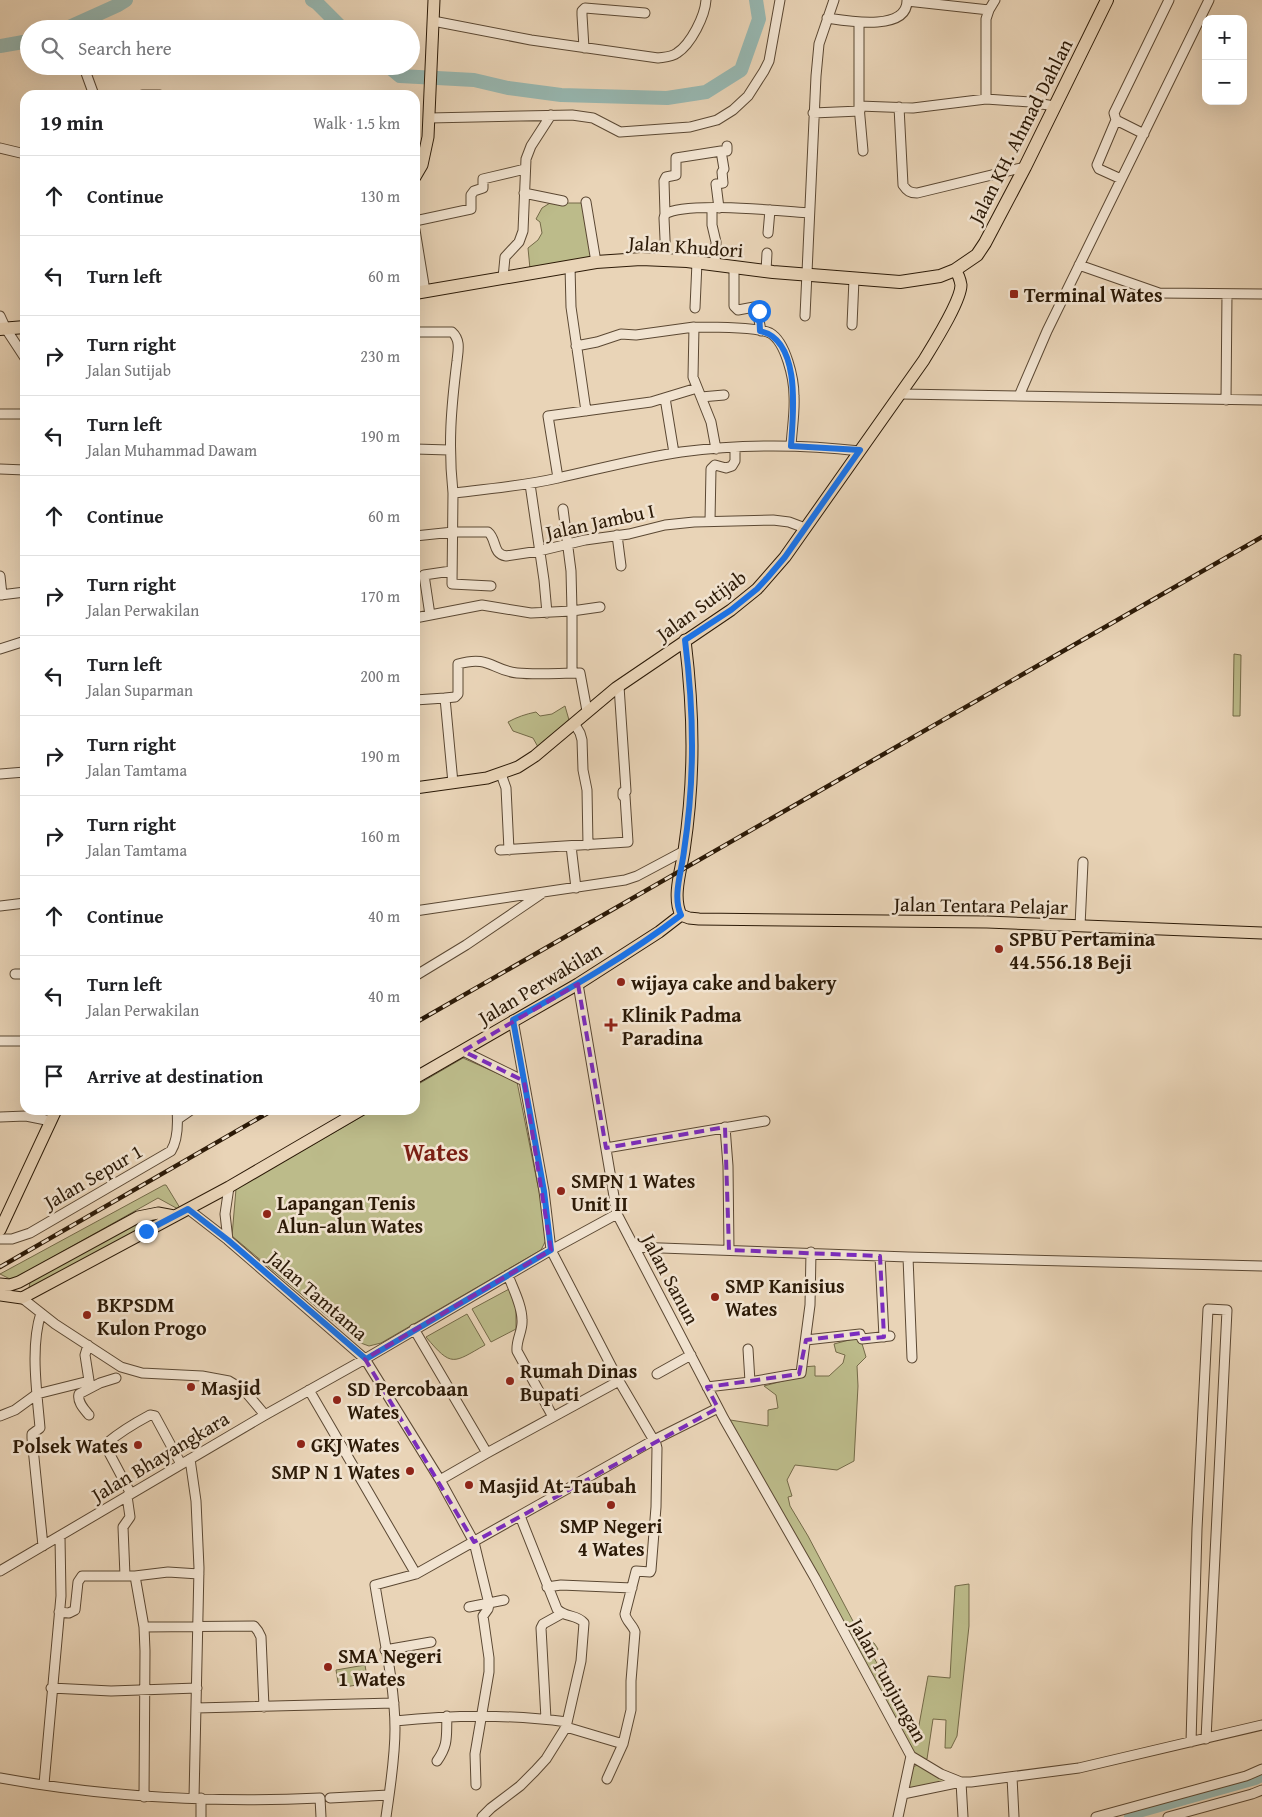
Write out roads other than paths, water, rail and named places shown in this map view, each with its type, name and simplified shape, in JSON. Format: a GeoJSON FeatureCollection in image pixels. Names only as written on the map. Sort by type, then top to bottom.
{"type":"FeatureCollection","features":[{"type":"Feature","properties":{"kind":"highway","name":"Jalan KH. Ahmad Dahlan"},"geometry":{"type":"LineString","coordinates":[[955,270],[977,254],[985,243],[1025,167],[1105,1]]}},
{"type":"Feature","properties":{"kind":"highway","name":"Jalan Khudori"},"geometry":{"type":"LineString","coordinates":[[420,292],[596,262],[641,259],[697,262],[766,271],[900,282],[940,276],[955,270]]}},
{"type":"Feature","properties":{"kind":"highway"},"geometry":{"type":"LineString","coordinates":[[3,329],[20,327]]}},
{"type":"Feature","properties":{"kind":"main road"},"geometry":{"type":"LineString","coordinates":[[420,168],[427,147],[434,0]]}},
{"type":"Feature","properties":{"kind":"main road","name":"Jalan Sutijab"},"geometry":{"type":"LineString","coordinates":[[420,787],[501,774],[518,767],[535,756],[619,686],[731,610],[757,589],[785,557],[806,528],[901,394],[941,332],[959,294],[960,285],[955,270]]}},
{"type":"Feature","properties":{"kind":"main road"},"geometry":{"type":"LineString","coordinates":[[681,915],[677,907],[691,796],[693,754],[685,640]]}},
{"type":"Feature","properties":{"kind":"main road","name":"Jalan Tentara Pelajar"},"geometry":{"type":"LineString","coordinates":[[681,915],[699,919],[987,922],[1262,933]]}},
{"type":"Feature","properties":{"kind":"main road","name":"Jalan Perwakilan"},"geometry":{"type":"LineString","coordinates":[[420,1075],[578,984],[659,932],[681,915]]}},
{"type":"Feature","properties":{"kind":"main road"},"geometry":{"type":"LineString","coordinates":[[0,1230],[54,1115]]}},
{"type":"Feature","properties":{"kind":"main road"},"geometry":{"type":"LineString","coordinates":[[0,1295],[4,1294],[22,1298],[229,1187],[352,1115]]}},
{"type":"Feature","properties":{"kind":"main road"},"geometry":{"type":"LineString","coordinates":[[0,1284],[10,1285],[19,1282],[138,1217],[158,1214],[174,1216]]}},
{"type":"Feature","properties":{"kind":"street"},"geometry":{"type":"LineString","coordinates":[[433,20],[531,40],[658,58],[676,54],[688,42],[701,20],[706,0]]}},
{"type":"Feature","properties":{"kind":"street"},"geometry":{"type":"LineString","coordinates":[[429,118],[572,115],[591,118],[620,132],[690,127],[717,120],[733,110],[748,96],[764,71],[769,61],[780,0]]}},
{"type":"Feature","properties":{"kind":"street"},"geometry":{"type":"LineString","coordinates":[[804,316],[813,113],[819,44],[834,0]]}},
{"type":"Feature","properties":{"kind":"street"},"geometry":{"type":"LineString","coordinates":[[827,18],[858,22],[880,22],[902,15],[906,11],[907,0],[989,10]]}},
{"type":"Feature","properties":{"kind":"street"},"geometry":{"type":"LineString","coordinates":[[986,99],[986,19],[995,0]]}},
{"type":"Feature","properties":{"kind":"street"},"geometry":{"type":"LineString","coordinates":[[1121,179],[1099,169],[1097,166],[1116,120],[1114,113],[1169,0]]}},
{"type":"Feature","properties":{"kind":"street"},"geometry":{"type":"LineString","coordinates":[[1019,396],[1047,331],[1209,0]]}},
{"type":"Feature","properties":{"kind":"street"},"geometry":{"type":"LineString","coordinates":[[584,48],[582,10],[585,8],[594,4],[609,11],[645,13]]}},
{"type":"Feature","properties":{"kind":"street"},"geometry":{"type":"LineString","coordinates":[[858,22],[859,109],[864,151]]}},
{"type":"Feature","properties":{"kind":"street"},"geometry":{"type":"LineString","coordinates":[[87,75],[92,90]]}},
{"type":"Feature","properties":{"kind":"street"},"geometry":{"type":"LineString","coordinates":[[813,113],[859,109],[913,108],[986,99],[1030,102],[1054,106]]}},
{"type":"Feature","properties":{"kind":"street"},"geometry":{"type":"LineString","coordinates":[[899,107],[903,185],[905,190],[910,193],[917,193],[1025,167]]}},
{"type":"Feature","properties":{"kind":"street"},"geometry":{"type":"LineString","coordinates":[[504,278],[505,257],[519,242],[523,232],[526,159],[531,146],[551,115]]}},
{"type":"Feature","properties":{"kind":"street"},"geometry":{"type":"LineString","coordinates":[[1116,120],[1144,134]]}},
{"type":"Feature","properties":{"kind":"street"},"geometry":{"type":"LineString","coordinates":[[0,148],[20,153]]}},
{"type":"Feature","properties":{"kind":"street"},"geometry":{"type":"LineString","coordinates":[[666,260],[664,181],[666,177],[676,175],[676,158],[724,149],[723,183],[716,184],[716,208],[712,225],[716,242],[714,265]]}},
{"type":"Feature","properties":{"kind":"street"},"geometry":{"type":"LineString","coordinates":[[420,219],[470,209],[471,194],[483,188],[483,179],[525,169]]}},
{"type":"Feature","properties":{"kind":"street"},"geometry":{"type":"LineString","coordinates":[[524,193],[563,201]]}},
{"type":"Feature","properties":{"kind":"street"},"geometry":{"type":"LineString","coordinates":[[586,202],[596,262]]}},
{"type":"Feature","properties":{"kind":"street"},"geometry":{"type":"LineString","coordinates":[[665,214],[691,209],[716,208],[808,213]]}},
{"type":"Feature","properties":{"kind":"street"},"geometry":{"type":"LineString","coordinates":[[768,234],[770,210]]}},
{"type":"Feature","properties":{"kind":"street"},"geometry":{"type":"LineString","coordinates":[[766,271],[767,253]]}},
{"type":"Feature","properties":{"kind":"street"},"geometry":{"type":"LineString","coordinates":[[695,308],[697,262]]}},
{"type":"Feature","properties":{"kind":"street"},"geometry":{"type":"LineString","coordinates":[[1079,265],[1159,293],[1262,294]]}},
{"type":"Feature","properties":{"kind":"street"},"geometry":{"type":"LineString","coordinates":[[570,266],[571,307],[586,411]]}},
{"type":"Feature","properties":{"kind":"street"},"geometry":{"type":"LineString","coordinates":[[734,267],[735,308],[738,310],[757,308],[760,331]]}},
{"type":"Feature","properties":{"kind":"street"},"geometry":{"type":"LineString","coordinates":[[852,325],[854,279]]}},
{"type":"Feature","properties":{"kind":"street"},"geometry":{"type":"LineString","coordinates":[[1226,400],[1227,294]]}},
{"type":"Feature","properties":{"kind":"street"},"geometry":{"type":"LineString","coordinates":[[0,316],[3,329],[20,351]]}},
{"type":"Feature","properties":{"kind":"street"},"geometry":{"type":"LineString","coordinates":[[576,346],[621,334],[636,335],[694,327],[716,327],[770,333],[779,341],[786,355],[792,377],[794,397],[791,446]]}},
{"type":"Feature","properties":{"kind":"street"},"geometry":{"type":"LineString","coordinates":[[694,327],[693,369],[697,388],[711,422],[716,448]]}},
{"type":"Feature","properties":{"kind":"street"},"geometry":{"type":"LineString","coordinates":[[420,332],[452,332],[458,340],[449,450],[453,494],[452,583],[454,585],[491,586]]}},
{"type":"Feature","properties":{"kind":"street"},"geometry":{"type":"LineString","coordinates":[[558,478],[547,418],[665,398],[697,388]]}},
{"type":"Feature","properties":{"kind":"street"},"geometry":{"type":"LineString","coordinates":[[901,394],[1262,400]]}},
{"type":"Feature","properties":{"kind":"street"},"geometry":{"type":"LineString","coordinates":[[701,397],[724,395]]}},
{"type":"Feature","properties":{"kind":"street"},"geometry":{"type":"LineString","coordinates":[[665,398],[674,453]]}},
{"type":"Feature","properties":{"kind":"street"},"geometry":{"type":"LineString","coordinates":[[0,414],[20,414]]}},
{"type":"Feature","properties":{"kind":"street"},"geometry":{"type":"LineString","coordinates":[[453,494],[530,484],[621,463],[674,453],[716,448],[791,446],[860,450]]}},
{"type":"Feature","properties":{"kind":"street"},"geometry":{"type":"LineString","coordinates":[[710,521],[711,469],[715,465],[726,468],[734,464],[735,447]]}},
{"type":"Feature","properties":{"kind":"street"},"geometry":{"type":"LineString","coordinates":[[420,449],[449,450]]}},
{"type":"Feature","properties":{"kind":"street"},"geometry":{"type":"LineString","coordinates":[[0,469],[20,470]]}},
{"type":"Feature","properties":{"kind":"street"},"geometry":{"type":"LineString","coordinates":[[530,484],[536,518],[547,613]]}},
{"type":"Feature","properties":{"kind":"street"},"geometry":{"type":"LineString","coordinates":[[563,509],[571,571],[572,673]]}},
{"type":"Feature","properties":{"kind":"street","name":"Jalan Jambu I"},"geometry":{"type":"LineString","coordinates":[[420,535],[453,532],[488,532],[491,534],[497,553],[500,556],[506,556],[540,552],[567,544],[629,534],[665,525],[710,521],[773,520],[789,522],[806,528]]}},
{"type":"Feature","properties":{"kind":"street"},"geometry":{"type":"LineString","coordinates":[[617,535],[621,566]]}},
{"type":"Feature","properties":{"kind":"street"},"geometry":{"type":"LineString","coordinates":[[430,615],[424,575],[452,571]]}},
{"type":"Feature","properties":{"kind":"street"},"geometry":{"type":"LineString","coordinates":[[0,576],[1,595],[20,593]]}},
{"type":"Feature","properties":{"kind":"street"},"geometry":{"type":"LineString","coordinates":[[420,617],[482,605],[531,613],[572,611],[600,607]]}},
{"type":"Feature","properties":{"kind":"street"},"geometry":{"type":"LineString","coordinates":[[0,649],[20,643]]}},
{"type":"Feature","properties":{"kind":"street"},"geometry":{"type":"LineString","coordinates":[[420,700],[457,695],[458,664],[470,661],[484,661],[506,671],[518,673],[580,673],[587,711]]}},
{"type":"Feature","properties":{"kind":"street"},"geometry":{"type":"LineString","coordinates":[[501,774],[506,788],[505,850],[628,842],[625,796],[623,796],[623,792],[626,790],[619,686]]}},
{"type":"Feature","properties":{"kind":"street"},"geometry":{"type":"LineString","coordinates":[[445,698],[453,783]]}},
{"type":"Feature","properties":{"kind":"street"},"geometry":{"type":"LineString","coordinates":[[574,723],[582,740],[583,770],[587,790],[588,845]]}},
{"type":"Feature","properties":{"kind":"street"},"geometry":{"type":"LineString","coordinates":[[0,774],[20,772]]}},
{"type":"Feature","properties":{"kind":"street"},"geometry":{"type":"LineString","coordinates":[[571,846],[576,888]]}},
{"type":"Feature","properties":{"kind":"street"},"geometry":{"type":"LineString","coordinates":[[420,910],[576,888],[637,876],[684,851]]}},
{"type":"Feature","properties":{"kind":"street"},"geometry":{"type":"LineString","coordinates":[[1080,926],[1083,862]]}},
{"type":"Feature","properties":{"kind":"street"},"geometry":{"type":"LineString","coordinates":[[420,973],[466,945],[543,893]]}},
{"type":"Feature","properties":{"kind":"street"},"geometry":{"type":"LineString","coordinates":[[0,906],[20,904]]}},
{"type":"Feature","properties":{"kind":"street","name":"Jalan Sanun"},"geometry":{"type":"LineString","coordinates":[[578,984],[616,1214],[718,1408]]}},
{"type":"Feature","properties":{"kind":"street"},"geometry":{"type":"LineString","coordinates":[[513,1020],[544,1191],[551,1250],[619,1381],[657,1448],[652,1570],[650,1572],[636,1571],[625,1617],[635,1632],[631,1710],[622,1744],[607,1779]]}},
{"type":"Feature","properties":{"kind":"street"},"geometry":{"type":"LineString","coordinates":[[0,1041],[20,1041]]}},
{"type":"Feature","properties":{"kind":"street"},"geometry":{"type":"LineString","coordinates":[[463,1051],[524,1081]]}},
{"type":"Feature","properties":{"kind":"street","name":"Jalan Sepur 1"},"geometry":{"type":"LineString","coordinates":[[0,1239],[12,1239],[30,1232],[171,1151],[175,1146],[178,1115]]}},
{"type":"Feature","properties":{"kind":"street"},"geometry":{"type":"LineString","coordinates":[[0,1117],[26,1116],[51,1121]]}},
{"type":"Feature","properties":{"kind":"street"},"geometry":{"type":"LineString","coordinates":[[606,1148],[766,1121]]}},
{"type":"Feature","properties":{"kind":"street"},"geometry":{"type":"LineString","coordinates":[[725,1128],[728,1166],[729,1250]]}},
{"type":"Feature","properties":{"kind":"street"},"geometry":{"type":"LineString","coordinates":[[228,1240],[226,1214],[229,1187]]}},
{"type":"Feature","properties":{"kind":"street","name":"Jalan Tamtama"},"geometry":{"type":"LineString","coordinates":[[188,1209],[228,1240],[366,1359],[414,1328],[616,1214]]}},
{"type":"Feature","properties":{"kind":"street"},"geometry":{"type":"LineString","coordinates":[[634,1247],[908,1257],[1262,1266]]}},
{"type":"Feature","properties":{"kind":"street"},"geometry":{"type":"LineString","coordinates":[[707,1387],[799,1374],[806,1340],[810,1305],[811,1252]]}},
{"type":"Feature","properties":{"kind":"street"},"geometry":{"type":"LineString","coordinates":[[806,1340],[860,1334],[862,1339],[887,1337],[880,1256]]}},
{"type":"Feature","properties":{"kind":"street"},"geometry":{"type":"LineString","coordinates":[[908,1257],[912,1358]]}},
{"type":"Feature","properties":{"kind":"street"},"geometry":{"type":"LineString","coordinates":[[508,1275],[521,1310],[522,1328],[516,1342],[517,1350],[553,1417]]}},
{"type":"Feature","properties":{"kind":"street"},"geometry":{"type":"LineString","coordinates":[[22,1298],[121,1367],[132,1371],[202,1376],[229,1381],[244,1390],[265,1415]]}},
{"type":"Feature","properties":{"kind":"street"},"geometry":{"type":"LineString","coordinates":[[1191,1742],[1208,1309],[1227,1310],[1206,1739]]}},
{"type":"Feature","properties":{"kind":"street"},"geometry":{"type":"LineString","coordinates":[[41,1313],[36,1333],[37,1394],[40,1428],[32,1434],[32,1438],[43,1546]]}},
{"type":"Feature","properties":{"kind":"street"},"geometry":{"type":"LineString","coordinates":[[414,1328],[487,1453]]}},
{"type":"Feature","properties":{"kind":"street"},"geometry":{"type":"LineString","coordinates":[[88,1345],[85,1355],[90,1384]]}},
{"type":"Feature","properties":{"kind":"street"},"geometry":{"type":"LineString","coordinates":[[748,1349],[750,1382]]}},
{"type":"Feature","properties":{"kind":"street"},"geometry":{"type":"LineString","coordinates":[[657,1374],[691,1355]]}},
{"type":"Feature","properties":{"kind":"street"},"geometry":{"type":"LineString","coordinates":[[366,1359],[440,1480],[474,1542],[488,1603],[488,1609],[483,1616],[489,1650],[489,1672],[475,1754],[476,1785]]}},
{"type":"Feature","properties":{"kind":"street","name":"Jalan Bhayangkara"},"geometry":{"type":"LineString","coordinates":[[0,1571],[265,1415],[366,1359]]}},
{"type":"Feature","properties":{"kind":"street"},"geometry":{"type":"LineString","coordinates":[[0,1416],[15,1410],[37,1394],[116,1378]]}},
{"type":"Feature","properties":{"kind":"street"},"geometry":{"type":"LineString","coordinates":[[440,1480],[619,1381]]}},
{"type":"Feature","properties":{"kind":"street"},"geometry":{"type":"LineString","coordinates":[[89,1415],[80,1403],[78,1396],[90,1384]]}},
{"type":"Feature","properties":{"kind":"street"},"geometry":{"type":"LineString","coordinates":[[309,1390],[416,1574]]}},
{"type":"Feature","properties":{"kind":"street"},"geometry":{"type":"LineString","coordinates":[[386,1817],[393,1772],[395,1721],[394,1703],[375,1585],[416,1574],[654,1440],[718,1408]]}},
{"type":"Feature","properties":{"kind":"street","name":"Jalan Tunjungan"},"geometry":{"type":"LineString","coordinates":[[718,1408],[815,1578],[911,1756],[940,1774],[961,1782],[1079,1768],[1262,1725]]}},
{"type":"Feature","properties":{"kind":"street"},"geometry":{"type":"LineString","coordinates":[[125,1576],[123,1526],[129,1519],[129,1495],[106,1447],[107,1443],[113,1437],[150,1415],[155,1416],[181,1464]]}},
{"type":"Feature","properties":{"kind":"street"},"geometry":{"type":"LineString","coordinates":[[1202,1430],[1221,1431]]}},
{"type":"Feature","properties":{"kind":"street"},"geometry":{"type":"LineString","coordinates":[[190,1459],[198,1524],[199,1574],[196,1708],[197,1798],[201,1817]]}},
{"type":"Feature","properties":{"kind":"street"},"geometry":{"type":"LineString","coordinates":[[482,1817],[520,1786],[546,1759],[566,1724],[581,1661],[585,1627],[579,1618],[561,1614],[557,1609],[520,1516]]}},
{"type":"Feature","properties":{"kind":"street"},"geometry":{"type":"LineString","coordinates":[[44,1784],[59,1612],[60,1537]]}},
{"type":"Feature","properties":{"kind":"street"},"geometry":{"type":"LineString","coordinates":[[59,1612],[69,1613],[75,1610],[78,1582],[82,1576],[135,1576],[168,1572],[199,1574]]}},
{"type":"Feature","properties":{"kind":"street"},"geometry":{"type":"LineString","coordinates":[[135,1576],[144,1627],[146,1747],[144,1797]]}},
{"type":"Feature","properties":{"kind":"street"},"geometry":{"type":"LineString","coordinates":[[547,1586],[571,1585],[632,1588]]}},
{"type":"Feature","properties":{"kind":"street"},"geometry":{"type":"LineString","coordinates":[[469,1607],[504,1600]]}},
{"type":"Feature","properties":{"kind":"street"},"geometry":{"type":"LineString","coordinates":[[546,1719],[540,1638],[541,1628],[543,1624],[561,1614]]}},
{"type":"Feature","properties":{"kind":"street"},"geometry":{"type":"LineString","coordinates":[[144,1627],[254,1626],[261,1637],[264,1707]]}},
{"type":"Feature","properties":{"kind":"street"},"geometry":{"type":"LineString","coordinates":[[386,1650],[431,1642]]}},
{"type":"Feature","properties":{"kind":"street"},"geometry":{"type":"LineString","coordinates":[[51,1688],[144,1691],[197,1688]]}},
{"type":"Feature","properties":{"kind":"street"},"geometry":{"type":"LineString","coordinates":[[196,1708],[394,1703]]}},
{"type":"Feature","properties":{"kind":"street"},"geometry":{"type":"LineString","coordinates":[[395,1721],[447,1716],[546,1719],[622,1744]]}},
{"type":"Feature","properties":{"kind":"street"},"geometry":{"type":"LineString","coordinates":[[437,1762],[446,1745],[447,1716]]}},
{"type":"Feature","properties":{"kind":"street"},"geometry":{"type":"LineString","coordinates":[[898,1817],[911,1756]]}},
{"type":"Feature","properties":{"kind":"street"},"geometry":{"type":"LineString","coordinates":[[1096,1817],[1246,1776],[1262,1769]]}},
{"type":"Feature","properties":{"kind":"street"},"geometry":{"type":"LineString","coordinates":[[1012,1776],[1014,1817]]}},
{"type":"Feature","properties":{"kind":"street"},"geometry":{"type":"LineString","coordinates":[[0,1778],[144,1797],[293,1799],[389,1795]]}},
{"type":"Feature","properties":{"kind":"street"},"geometry":{"type":"LineString","coordinates":[[903,1794],[961,1782],[963,1817]]}},
{"type":"Feature","properties":{"kind":"street"},"geometry":{"type":"LineString","coordinates":[[1168,1817],[1183,1815],[1262,1790]]}},
{"type":"Feature","properties":{"kind":"street"},"geometry":{"type":"LineString","coordinates":[[321,1817],[324,1798]]}},
{"type":"Feature","properties":{"kind":"waterway"},"geometry":{"type":"LineString","coordinates":[[85,20],[126,0]]}},
{"type":"Feature","properties":{"kind":"waterway"},"geometry":{"type":"LineString","coordinates":[[312,0],[334,20]]}},
{"type":"Feature","properties":{"kind":"waterway"},"geometry":{"type":"LineString","coordinates":[[399,75],[474,80],[508,88],[561,95],[667,98],[706,92],[741,70],[759,19],[756,0]]}},
{"type":"Feature","properties":{"kind":"waterway"},"geometry":{"type":"LineString","coordinates":[[0,46],[20,43]]}},
{"type":"Feature","properties":{"kind":"waterway"},"geometry":{"type":"LineString","coordinates":[[1128,1817],[1262,1778]]}},
{"type":"Feature","properties":{"kind":"railway"},"geometry":{"type":"LineString","coordinates":[[420,1020],[1262,537]]}},
{"type":"Feature","properties":{"kind":"railway"},"geometry":{"type":"LineString","coordinates":[[0,1267],[264,1115]]}},
{"type":"Feature","properties":{"kind":"place","name":"Terminal Wates"},"geometry":{"type":"Point","coordinates":[1014,294]}},
{"type":"Feature","properties":{"kind":"place","name":"SPBU Pertamina 44.556.18 Beji"},"geometry":{"type":"Point","coordinates":[999,949]}},
{"type":"Feature","properties":{"kind":"place","name":"wijaya cake and bakery"},"geometry":{"type":"Point","coordinates":[621,982]}},
{"type":"Feature","properties":{"kind":"place","name":"Klinik Padma Paradina"},"geometry":{"type":"Point","coordinates":[611,1025]}},
{"type":"Feature","properties":{"kind":"place","name":"SMPN 1 Wates Unit II"},"geometry":{"type":"Point","coordinates":[561,1191]}},
{"type":"Feature","properties":{"kind":"place","name":"Lapangan Tenis Alun-alun Wates"},"geometry":{"type":"Point","coordinates":[267,1214]}},
{"type":"Feature","properties":{"kind":"place","name":"SMP Kanisius Wates"},"geometry":{"type":"Point","coordinates":[715,1297]}},
{"type":"Feature","properties":{"kind":"place","name":"BKPSDM Kulon Progo"},"geometry":{"type":"Point","coordinates":[87,1315]}},
{"type":"Feature","properties":{"kind":"place","name":"Rumah Dinas Bupati"},"geometry":{"type":"Point","coordinates":[510,1381]}},
{"type":"Feature","properties":{"kind":"place","name":"Masjid"},"geometry":{"type":"Point","coordinates":[191,1387]}},
{"type":"Feature","properties":{"kind":"place","name":"SD Percobaan Wates"},"geometry":{"type":"Point","coordinates":[337,1400]}},
{"type":"Feature","properties":{"kind":"place","name":"GKJ Wates"},"geometry":{"type":"Point","coordinates":[301,1444]}},
{"type":"Feature","properties":{"kind":"place","name":"Polsek Wates"},"geometry":{"type":"Point","coordinates":[138,1445]}},
{"type":"Feature","properties":{"kind":"place","name":"SMP N 1 Wates"},"geometry":{"type":"Point","coordinates":[410,1471]}},
{"type":"Feature","properties":{"kind":"place","name":"Masjid At-Taubah"},"geometry":{"type":"Point","coordinates":[469,1485]}},
{"type":"Feature","properties":{"kind":"place","name":"SMP Negeri 4 Wates"},"geometry":{"type":"Point","coordinates":[611,1505]}},
{"type":"Feature","properties":{"kind":"place","name":"SMA Negeri 1 Wates"},"geometry":{"type":"Point","coordinates":[328,1667]}},
{"type":"Feature","properties":{"kind":"district","name":"Wates"},"geometry":{"type":"Point","coordinates":[436,1152]}}]}
